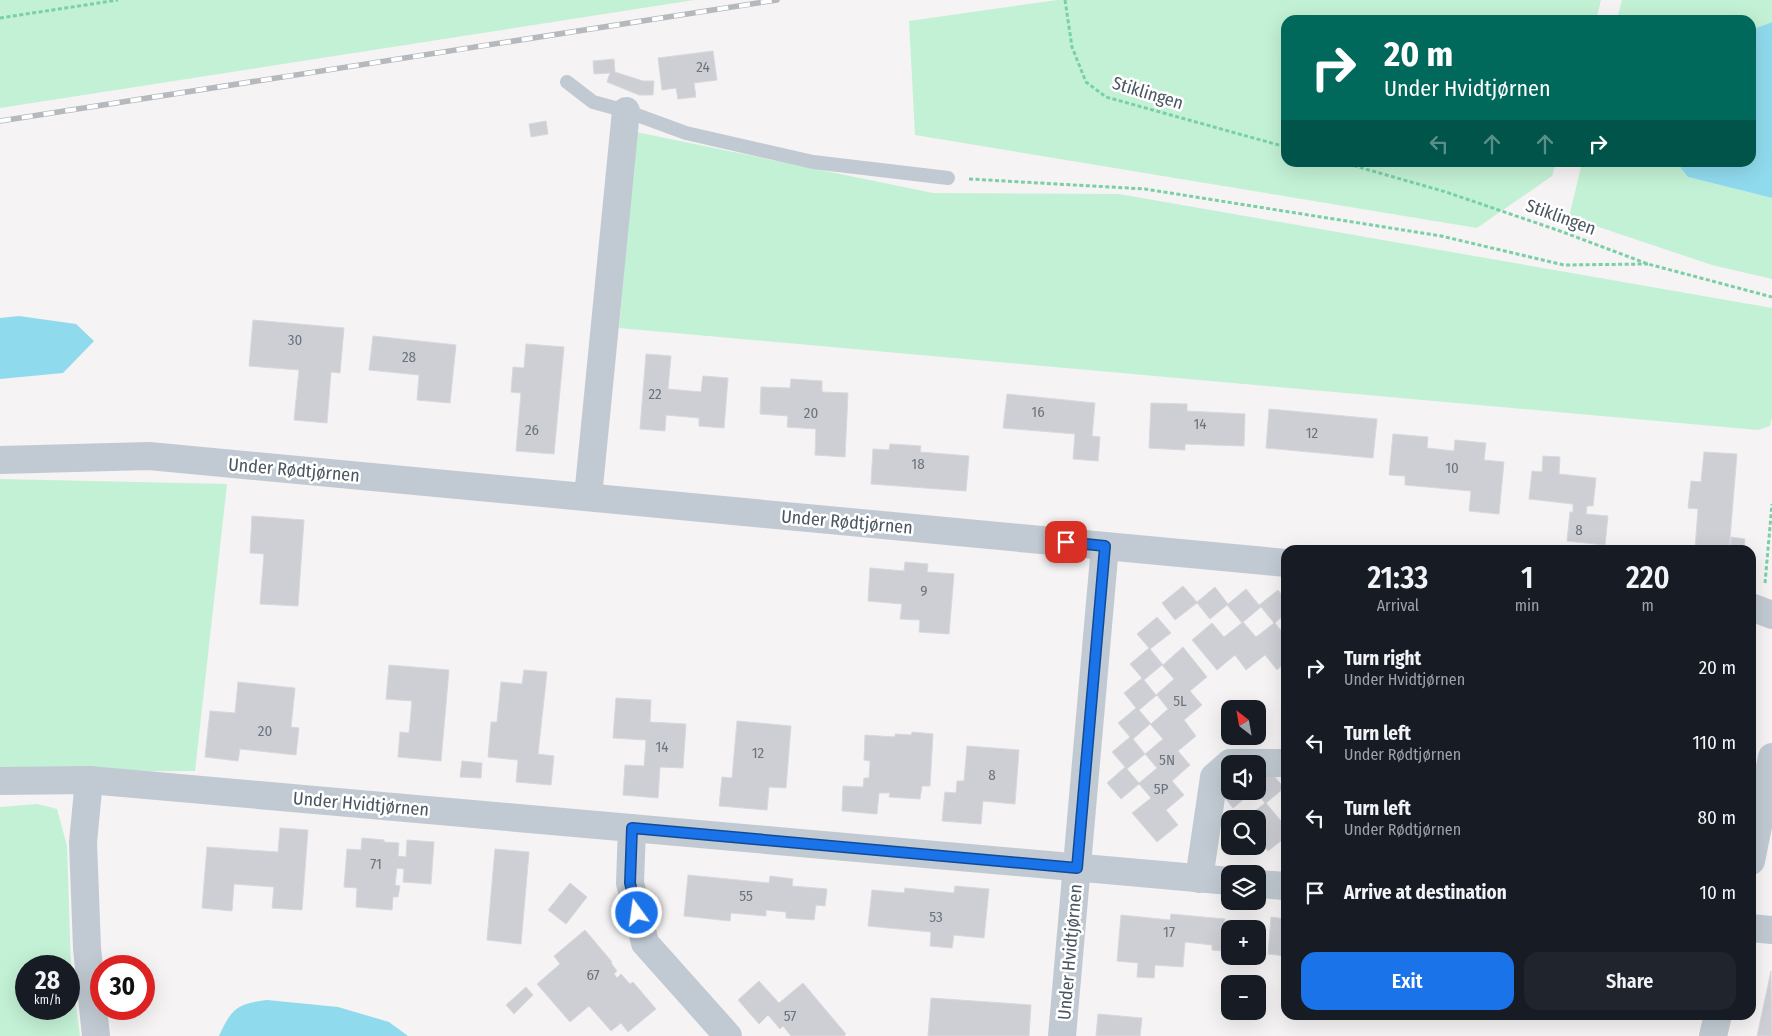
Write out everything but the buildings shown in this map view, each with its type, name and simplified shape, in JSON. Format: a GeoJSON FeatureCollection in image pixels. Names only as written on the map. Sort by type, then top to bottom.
{"type":"FeatureCollection","features":[{"type":"Feature","properties":{"kind":"street"},"geometry":{"type":"LineString","coordinates":[[588,498],[626,111]]}},
{"type":"Feature","properties":{"kind":"street","name":"Under Rødtjørnen"},"geometry":{"type":"LineString","coordinates":[[0,460],[149,456],[1281,563]]}},
{"type":"Feature","properties":{"kind":"street"},"geometry":{"type":"LineString","coordinates":[[1077,868],[1105,546]]}},
{"type":"Feature","properties":{"kind":"street"},"geometry":{"type":"LineString","coordinates":[[1756,836],[1772,757]]}},
{"type":"Feature","properties":{"kind":"street"},"geometry":{"type":"LineString","coordinates":[[1199,879],[1214,777],[1230,763],[1281,763]]}},
{"type":"Feature","properties":{"kind":"street"},"geometry":{"type":"LineString","coordinates":[[89,780],[82,842],[87,948],[96,1036]]}},
{"type":"Feature","properties":{"kind":"street","name":"Under Hvidtjørnen"},"geometry":{"type":"LineString","coordinates":[[0,781],[89,780],[1221,881]]}},
{"type":"Feature","properties":{"kind":"street"},"geometry":{"type":"LineString","coordinates":[[632,828],[630,883],[645,943],[728,1036]]}},
{"type":"Feature","properties":{"kind":"street","name":"Under Hvidtjørnen"},"geometry":{"type":"LineString","coordinates":[[1062,1036],[1077,868]]}},
{"type":"Feature","properties":{"kind":"street"},"geometry":{"type":"LineString","coordinates":[[1266,885],[1281,886]]}},
{"type":"Feature","properties":{"kind":"street"},"geometry":{"type":"LineString","coordinates":[[1756,928],[1772,930]]}},
{"type":"Feature","properties":{"kind":"street"},"geometry":{"type":"LineString","coordinates":[[1713,1036],[1717,1020]]}},
{"type":"Feature","properties":{"kind":"lane"},"geometry":{"type":"LineString","coordinates":[[567,82],[593,102],[626,111],[686,133],[813,162],[948,178]]}},
{"type":"Feature","properties":{"kind":"path"},"geometry":{"type":"LineString","coordinates":[[0,18],[118,0]]}},
{"type":"Feature","properties":{"kind":"path","name":"Stiklingen"},"geometry":{"type":"LineString","coordinates":[[1065,0],[1072,47],[1086,82],[1106,97],[1281,146]]}},
{"type":"Feature","properties":{"kind":"path","name":"Stiklingen"},"geometry":{"type":"LineString","coordinates":[[1358,167],[1446,192],[1560,231],[1648,264],[1772,297]]}},
{"type":"Feature","properties":{"kind":"path"},"geometry":{"type":"LineString","coordinates":[[948,178],[1145,189],[1442,236],[1564,265],[1648,264]]}},
{"type":"Feature","properties":{"kind":"path"},"geometry":{"type":"LineString","coordinates":[[1762,611],[1772,504]]}},
{"type":"Feature","properties":{"kind":"green space"},"geometry":{"type":"Polygon","coordinates":[[[0,0],[694,0],[0,108],[0,0]]]}},
{"type":"Feature","properties":{"kind":"green space"},"geometry":{"type":"Polygon","coordinates":[[[1057,0],[1601,0],[1597,15],[1281,15],[1281,167],[1555,167],[1552,176],[1477,228],[915,135],[909,21],[1057,0]]]}},
{"type":"Feature","properties":{"kind":"green space"},"geometry":{"type":"Polygon","coordinates":[[[1622,0],[1772,0],[1772,22],[1756,28],[1756,15],[1618,15],[1622,0]]]}},
{"type":"Feature","properties":{"kind":"green space"},"geometry":{"type":"Polygon","coordinates":[[[636,132],[933,193],[1119,194],[1772,308],[1772,417],[1770,426],[1758,430],[619,328],[636,132]]]}},
{"type":"Feature","properties":{"kind":"green space"},"geometry":{"type":"Polygon","coordinates":[[[1581,167],[1680,167],[1688,177],[1772,198],[1772,279],[1712,265],[1569,217],[1581,167]]]}},
{"type":"Feature","properties":{"kind":"green space"},"geometry":{"type":"Polygon","coordinates":[[[0,479],[227,484],[195,771],[0,772],[0,479]]]}},
{"type":"Feature","properties":{"kind":"green space"},"geometry":{"type":"Polygon","coordinates":[[[37,804],[57,809],[67,846],[71,955],[15,955],[15,1020],[78,1020],[80,1036],[0,1036],[0,807],[37,804]]]}},
{"type":"Feature","properties":{"kind":"water"},"geometry":{"type":"Polygon","coordinates":[[[1772,22],[1772,198],[1688,177],[1680,167],[1756,167],[1756,28],[1772,22]]]}},
{"type":"Feature","properties":{"kind":"water"},"geometry":{"type":"Polygon","coordinates":[[[19,316],[76,324],[94,341],[63,373],[0,379],[0,318],[19,316]]]}},
{"type":"Feature","properties":{"kind":"water"},"geometry":{"type":"Polygon","coordinates":[[[267,1000],[338,1007],[389,1022],[408,1036],[219,1036],[236,1009],[248,1003],[267,1000]]]}},
{"type":"Feature","properties":{"kind":"railway"},"geometry":{"type":"LineString","coordinates":[[0,121],[777,0]]}},
{"type":"Feature","properties":{"kind":"route"},"geometry":{"type":"LineString","coordinates":[[637,913],[630,883],[632,828],[1077,868],[1105,546],[1066,542]]}}]}
